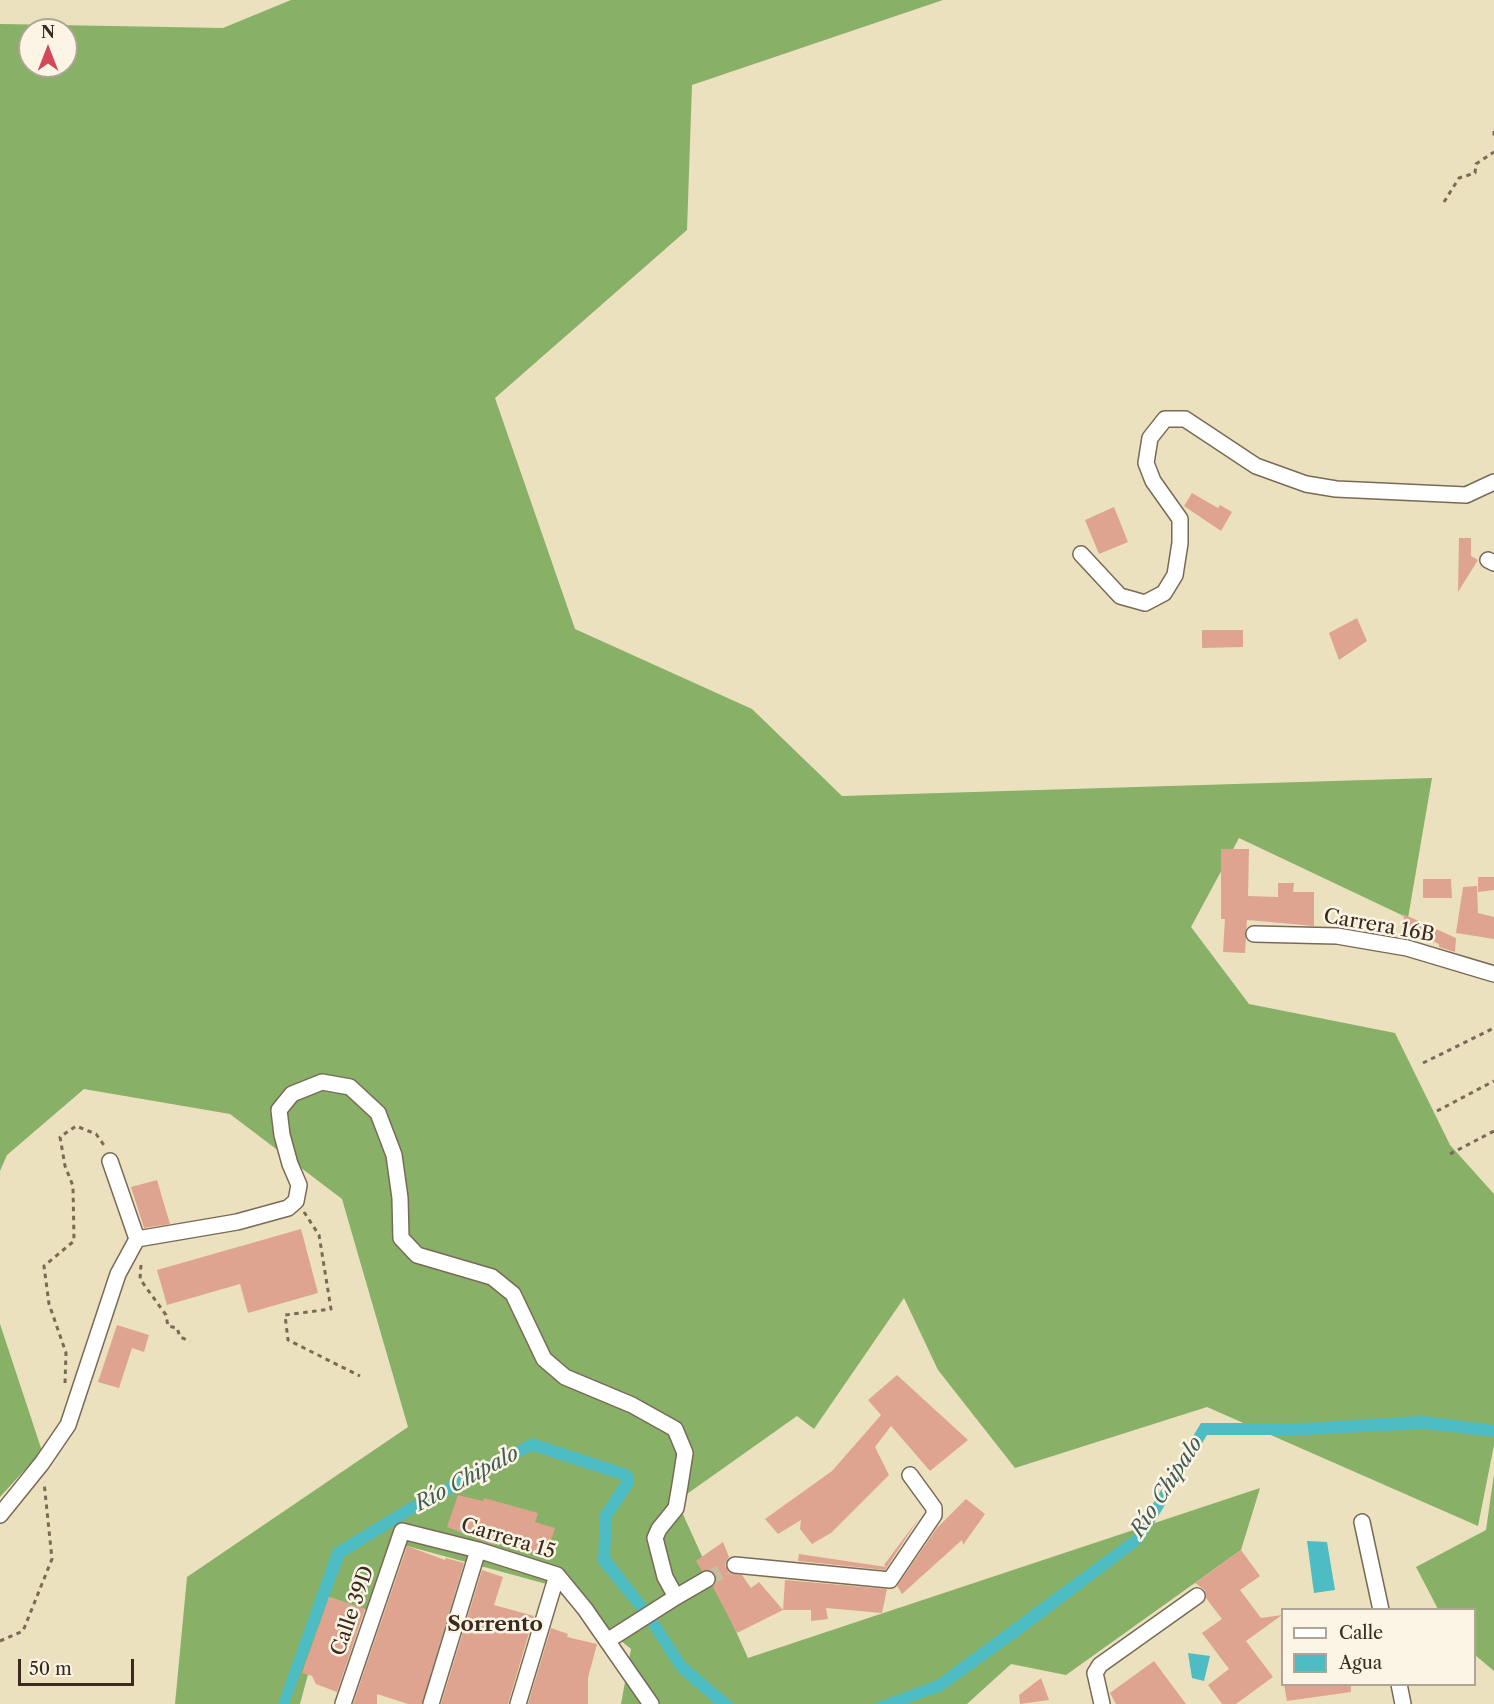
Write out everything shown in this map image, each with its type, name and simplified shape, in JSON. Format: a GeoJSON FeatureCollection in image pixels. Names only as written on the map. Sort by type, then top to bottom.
{"type":"FeatureCollection","features":[{"type":"Feature","properties":{"kind":"street"},"geometry":{"type":"LineString","coordinates":[[1081,554],[1120,596],[1145,603],[1164,593],[1175,574],[1180,543],[1180,519],[1153,481],[1146,463],[1150,438],[1165,419],[1185,419],[1256,466],[1306,484],[1336,489],[1466,495],[1494,482]]}},
{"type":"Feature","properties":{"kind":"street","name":"Carrera 16B"},"geometry":{"type":"LineString","coordinates":[[1254,934],[1337,936],[1407,948],[1494,974]]}},
{"type":"Feature","properties":{"kind":"street"},"geometry":{"type":"LineString","coordinates":[[137,1239],[237,1222],[288,1208],[296,1201],[299,1185],[284,1145],[279,1110],[292,1094],[322,1082],[350,1088],[378,1113],[394,1155],[400,1198],[401,1238],[417,1255],[492,1277],[513,1294],[544,1359],[565,1377],[632,1405],[675,1429],[685,1453],[676,1508],[659,1529],[655,1538],[669,1601]]}},
{"type":"Feature","properties":{"kind":"street"},"geometry":{"type":"LineString","coordinates":[[0,1515],[42,1463],[68,1425],[118,1274],[137,1239],[110,1161]]}},
{"type":"Feature","properties":{"kind":"street"},"geometry":{"type":"LineString","coordinates":[[735,1565],[890,1580],[934,1515],[934,1508],[910,1475]]}},
{"type":"Feature","properties":{"kind":"street"},"geometry":{"type":"LineString","coordinates":[[1362,1522],[1382,1608]]}},
{"type":"Feature","properties":{"kind":"street","name":"Carrera 15"},"geometry":{"type":"LineString","coordinates":[[402,1531],[478,1550],[556,1575],[651,1703]]}},
{"type":"Feature","properties":{"kind":"street","name":"Calle 39D"},"geometry":{"type":"LineString","coordinates":[[343,1704],[402,1531]]}},
{"type":"Feature","properties":{"kind":"street"},"geometry":{"type":"LineString","coordinates":[[431,1704],[478,1550]]}},
{"type":"Feature","properties":{"kind":"street"},"geometry":{"type":"LineString","coordinates":[[518,1704],[556,1575]]}},
{"type":"Feature","properties":{"kind":"street"},"geometry":{"type":"LineString","coordinates":[[607,1641],[707,1579]]}},
{"type":"Feature","properties":{"kind":"street"},"geometry":{"type":"LineString","coordinates":[[1102,1704],[1096,1688],[1095,1673],[1100,1665],[1197,1596]]}},
{"type":"Feature","properties":{"kind":"street"},"geometry":{"type":"LineString","coordinates":[[1399,1686],[1403,1704]]}},
{"type":"Feature","properties":{"kind":"path"},"geometry":{"type":"LineString","coordinates":[[1494,131],[1494,137]]}},
{"type":"Feature","properties":{"kind":"path"},"geometry":{"type":"LineString","coordinates":[[1444,202],[1459,178],[1475,173],[1476,164],[1494,152]]}},
{"type":"Feature","properties":{"kind":"path"},"geometry":{"type":"LineString","coordinates":[[1424,1064],[1494,1028]]}},
{"type":"Feature","properties":{"kind":"path"},"geometry":{"type":"LineString","coordinates":[[1437,1111],[1494,1081]]}},
{"type":"Feature","properties":{"kind":"path"},"geometry":{"type":"LineString","coordinates":[[65,1385],[66,1353],[49,1304],[45,1266],[74,1241],[73,1186],[64,1166],[60,1137],[76,1126],[96,1134],[104,1143],[110,1161]]}},
{"type":"Feature","properties":{"kind":"path"},"geometry":{"type":"LineString","coordinates":[[1450,1154],[1494,1131]]}},
{"type":"Feature","properties":{"kind":"path"},"geometry":{"type":"LineString","coordinates":[[296,1201],[319,1234],[332,1309],[285,1315],[288,1340],[360,1376]]}},
{"type":"Feature","properties":{"kind":"path"},"geometry":{"type":"LineString","coordinates":[[142,1262],[140,1279],[166,1315],[168,1326],[177,1328],[180,1337],[190,1341]]}},
{"type":"Feature","properties":{"kind":"path"},"geometry":{"type":"LineString","coordinates":[[0,1641],[23,1631],[52,1559],[42,1463]]}},
{"type":"Feature","properties":{"kind":"green space"},"geometry":{"type":"Polygon","coordinates":[[[291,0],[943,0],[692,85],[687,230],[495,398],[575,629],[752,709],[842,796],[1432,778],[1408,918],[1239,838],[1191,927],[1249,1004],[1395,1033],[1450,1145],[1494,1194],[1494,1445],[1478,1526],[1207,1407],[1015,1468],[938,1370],[904,1298],[814,1429],[797,1416],[677,1501],[748,1658],[1260,1488],[1241,1550],[1066,1675],[1011,1664],[967,1704],[621,1704],[631,1649],[554,1586],[407,1546],[367,1610],[329,1597],[300,1704],[175,1704],[187,1577],[408,1427],[342,1199],[230,1114],[84,1089],[7,1155],[0,1171],[0,24],[18,24],[18,78],[78,78],[78,25],[223,28],[291,0]]]}},
{"type":"Feature","properties":{"kind":"green space"},"geometry":{"type":"Polygon","coordinates":[[[0,1324],[42,1451],[0,1497],[0,1324]]]}},
{"type":"Feature","properties":{"kind":"green space"},"geometry":{"type":"Polygon","coordinates":[[[1494,1474],[1494,1671],[1476,1656],[1476,1608],[1437,1608],[1416,1567],[1486,1530],[1494,1474]]]}},
{"type":"Feature","properties":{"kind":"water","name":"Río Chipalo"},"geometry":{"type":"Polygon","coordinates":[[[1423,1416],[1494,1425],[1494,1437],[1423,1429],[1305,1435],[1207,1435],[1142,1543],[942,1691],[906,1704],[873,1704],[937,1680],[1135,1534],[1201,1423],[1304,1423],[1423,1416]]]}},
{"type":"Feature","properties":{"kind":"water","name":"Río Chipalo"},"geometry":{"type":"Polygon","coordinates":[[[532,1438],[627,1469],[634,1475],[634,1485],[612,1517],[610,1557],[652,1611],[685,1662],[734,1704],[715,1704],[677,1671],[644,1619],[598,1563],[600,1514],[622,1480],[532,1451],[413,1514],[344,1557],[289,1704],[278,1704],[333,1549],[407,1504],[532,1438]]]}},
{"type":"Feature","properties":{"kind":"water"},"geometry":{"type":"Polygon","coordinates":[[[1307,1541],[1327,1542],[1335,1590],[1314,1593],[1307,1541]]]}},
{"type":"Feature","properties":{"kind":"water"},"geometry":{"type":"Polygon","coordinates":[[[1188,1653],[1210,1656],[1204,1681],[1192,1678],[1188,1653]]]}},
{"type":"Feature","properties":{"kind":"building"},"geometry":{"type":"Polygon","coordinates":[[[1192,493],[1218,508],[1220,505],[1232,512],[1221,531],[1184,506],[1192,493]]]}},
{"type":"Feature","properties":{"kind":"building"},"geometry":{"type":"Polygon","coordinates":[[[1114,507],[1128,542],[1099,554],[1085,520],[1114,507]]]}},
{"type":"Feature","properties":{"kind":"building"},"geometry":{"type":"Polygon","coordinates":[[[1459,538],[1471,538],[1471,556],[1478,560],[1458,592],[1459,538]]]}},
{"type":"Feature","properties":{"kind":"building"},"geometry":{"type":"Polygon","coordinates":[[[1357,618],[1367,641],[1339,660],[1329,633],[1357,618]]]}},
{"type":"Feature","properties":{"kind":"building"},"geometry":{"type":"Polygon","coordinates":[[[1202,630],[1243,630],[1243,647],[1202,648],[1202,630]]]}},
{"type":"Feature","properties":{"kind":"building"},"geometry":{"type":"Polygon","coordinates":[[[1221,849],[1249,849],[1248,896],[1278,897],[1278,883],[1294,883],[1293,892],[1314,892],[1314,926],[1247,920],[1245,953],[1223,952],[1225,919],[1221,919],[1221,849]]]}},
{"type":"Feature","properties":{"kind":"building"},"geometry":{"type":"Polygon","coordinates":[[[1478,877],[1494,877],[1494,890],[1478,892],[1478,877]]]}},
{"type":"Feature","properties":{"kind":"building"},"geometry":{"type":"Polygon","coordinates":[[[1423,879],[1451,879],[1452,898],[1423,898],[1423,879]]]}},
{"type":"Feature","properties":{"kind":"building"},"geometry":{"type":"Polygon","coordinates":[[[1477,886],[1478,913],[1494,917],[1494,939],[1456,933],[1463,887],[1477,886]]]}},
{"type":"Feature","properties":{"kind":"building"},"geometry":{"type":"Polygon","coordinates":[[[1403,914],[1456,938],[1455,952],[1439,947],[1439,944],[1406,929],[1403,914]]]}},
{"type":"Feature","properties":{"kind":"building"},"geometry":{"type":"Polygon","coordinates":[[[157,1180],[170,1224],[144,1228],[131,1187],[157,1180]]]}},
{"type":"Feature","properties":{"kind":"building"},"geometry":{"type":"Polygon","coordinates":[[[301,1229],[318,1293],[248,1313],[240,1284],[167,1305],[157,1270],[301,1229]]]}},
{"type":"Feature","properties":{"kind":"building"},"geometry":{"type":"Polygon","coordinates":[[[117,1325],[149,1335],[144,1352],[132,1348],[119,1388],[98,1382],[117,1325]]]}},
{"type":"Feature","properties":{"kind":"building"},"geometry":{"type":"Polygon","coordinates":[[[897,1375],[968,1440],[930,1471],[891,1426],[875,1447],[889,1475],[831,1533],[812,1544],[800,1529],[801,1520],[778,1534],[765,1519],[832,1471],[881,1415],[868,1400],[897,1375]]]}},
{"type":"Feature","properties":{"kind":"building"},"geometry":{"type":"Polygon","coordinates":[[[458,1495],[483,1501],[484,1498],[538,1513],[535,1522],[555,1528],[546,1556],[496,1542],[495,1545],[447,1527],[458,1495]]]}},
{"type":"Feature","properties":{"kind":"building"},"geometry":{"type":"Polygon","coordinates":[[[966,1499],[985,1514],[963,1545],[962,1540],[902,1594],[897,1586],[937,1528],[966,1499]]]}},
{"type":"Feature","properties":{"kind":"building"},"geometry":{"type":"Polygon","coordinates":[[[919,1518],[885,1570],[798,1561],[799,1554],[886,1567],[884,1565],[919,1518]]]}},
{"type":"Feature","properties":{"kind":"building"},"geometry":{"type":"Polygon","coordinates":[[[723,1542],[729,1557],[725,1565],[729,1573],[742,1575],[751,1588],[759,1582],[783,1610],[737,1633],[713,1587],[717,1580],[716,1575],[711,1570],[702,1571],[696,1561],[723,1542]]]}},
{"type":"Feature","properties":{"kind":"building"},"geometry":{"type":"Polygon","coordinates":[[[407,1546],[445,1560],[446,1558],[464,1563],[422,1704],[408,1704],[377,1694],[377,1704],[353,1704],[407,1546]]]}},
{"type":"Feature","properties":{"kind":"building"},"geometry":{"type":"Polygon","coordinates":[[[1241,1550],[1260,1576],[1240,1590],[1261,1618],[1281,1615],[1246,1641],[1273,1677],[1236,1704],[1222,1704],[1208,1685],[1229,1669],[1202,1633],[1222,1619],[1206,1598],[1205,1590],[1195,1583],[1241,1550]]]}},
{"type":"Feature","properties":{"kind":"building"},"geometry":{"type":"Polygon","coordinates":[[[482,1570],[503,1577],[494,1605],[534,1616],[508,1704],[441,1704],[482,1570]]]}},
{"type":"Feature","properties":{"kind":"building"},"geometry":{"type":"Polygon","coordinates":[[[785,1580],[887,1589],[882,1613],[826,1608],[828,1619],[811,1621],[811,1610],[783,1610],[785,1580]]]}},
{"type":"Feature","properties":{"kind":"building"},"geometry":{"type":"Polygon","coordinates":[[[329,1597],[365,1609],[337,1692],[316,1684],[312,1676],[302,1673],[329,1597]]]}},
{"type":"Feature","properties":{"kind":"building"},"geometry":{"type":"Polygon","coordinates":[[[551,1628],[568,1634],[567,1637],[597,1644],[588,1678],[588,1704],[528,1704],[551,1628]]]}},
{"type":"Feature","properties":{"kind":"building"},"geometry":{"type":"Polygon","coordinates":[[[1154,1661],[1186,1704],[1116,1704],[1110,1693],[1154,1661]]]}},
{"type":"Feature","properties":{"kind":"building"},"geometry":{"type":"Polygon","coordinates":[[[1041,1678],[1049,1700],[1020,1704],[1019,1695],[1041,1678]]]}},
{"type":"Feature","properties":{"kind":"building"},"geometry":{"type":"Polygon","coordinates":[[[1284,1686],[1351,1686],[1351,1692],[1287,1701],[1284,1686]]]}},
{"type":"Feature","properties":{"kind":"tunnel"},"geometry":{"type":"LineString","coordinates":[[707,1579],[735,1565]]}},
{"type":"Feature","properties":{"kind":"district","name":"Sorrento"},"geometry":{"type":"Point","coordinates":[495,1625]}}]}
